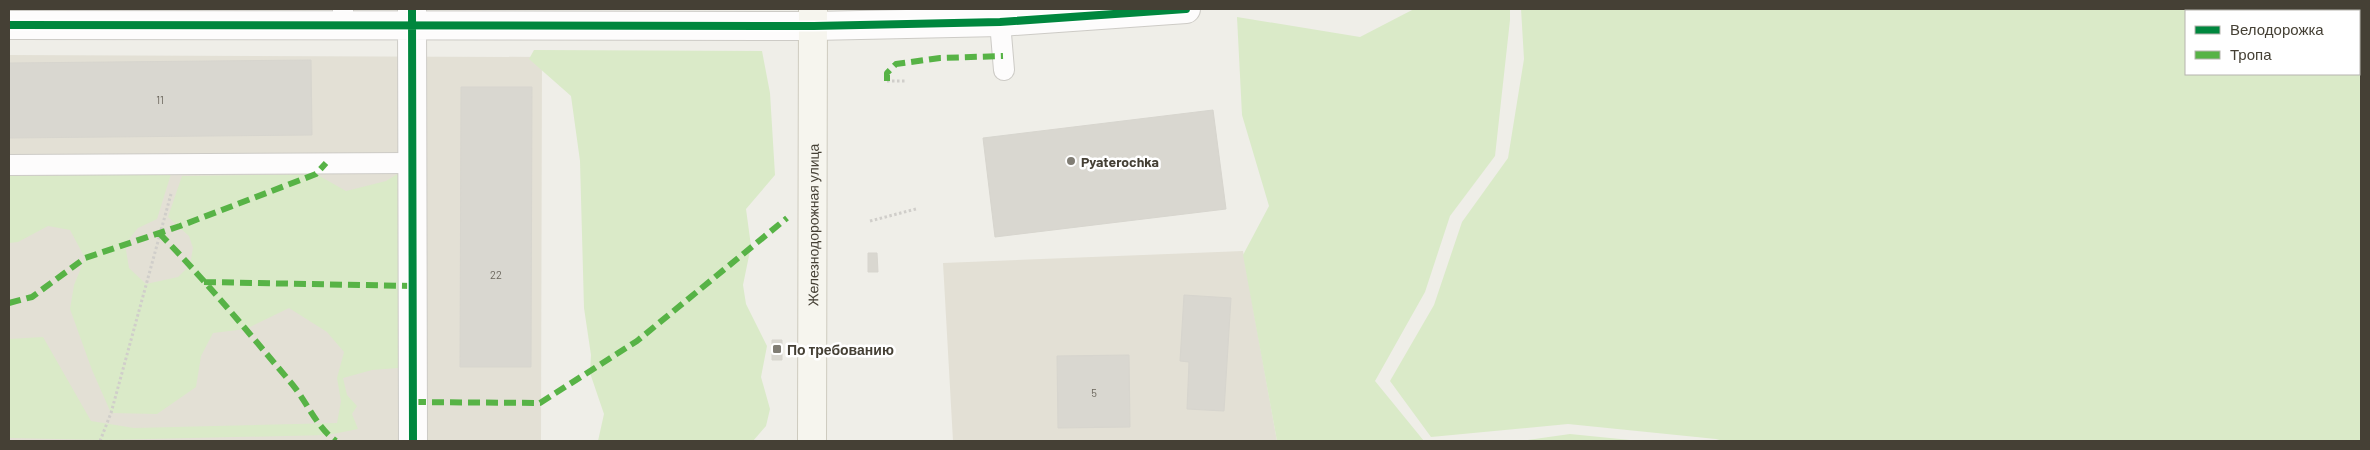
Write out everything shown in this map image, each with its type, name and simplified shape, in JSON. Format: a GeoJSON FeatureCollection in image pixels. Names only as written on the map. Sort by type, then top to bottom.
{"type":"FeatureCollection","features":[{"type":"Feature","properties":{"kind":"main road","name":"Железнодорожная улица"},"geometry":{"type":"LineString","coordinates":[[812,441],[813,17]]}},
{"type":"Feature","properties":{"kind":"street"},"geometry":{"type":"LineString","coordinates":[[9,25],[343,18],[813,17],[1000,22],[1055,13],[1186,9]]}},
{"type":"Feature","properties":{"kind":"street"},"geometry":{"type":"LineString","coordinates":[[412,18],[410,40],[413,441]]}},
{"type":"Feature","properties":{"kind":"lane"},"geometry":{"type":"LineString","coordinates":[[1000,22],[1004,70]]}},
{"type":"Feature","properties":{"kind":"lane"},"geometry":{"type":"LineString","coordinates":[[9,165],[411,163]]}},
{"type":"Feature","properties":{"kind":"path"},"geometry":{"type":"LineString","coordinates":[[887,81],[907,81]]}},
{"type":"Feature","properties":{"kind":"path"},"geometry":{"type":"LineString","coordinates":[[100,441],[111,413],[179,164]]}},
{"type":"Feature","properties":{"kind":"path"},"geometry":{"type":"LineString","coordinates":[[870,221],[916,209]]}},
{"type":"Feature","properties":{"kind":"shaded area"},"geometry":{"type":"Polygon","coordinates":[[[9,55],[542,57],[541,441],[9,441],[9,55]]]}},
{"type":"Feature","properties":{"kind":"shaded area"},"geometry":{"type":"Polygon","coordinates":[[[1243,251],[1277,441],[953,441],[943,263],[1243,251]]]}},
{"type":"Feature","properties":{"kind":"green space"},"geometry":{"type":"Polygon","coordinates":[[[1414,9],[1510,9],[1495,156],[1450,216],[1425,292],[1375,381],[1424,441],[1277,441],[1243,255],[1269,206],[1242,115],[1237,17],[1360,37],[1414,9]]]}},
{"type":"Feature","properties":{"kind":"green space"},"geometry":{"type":"Polygon","coordinates":[[[1521,9],[2361,9],[2361,441],[1723,441],[1568,424],[1431,437],[1390,381],[1434,305],[1462,222],[1508,158],[1524,59],[1521,9]]]}},
{"type":"Feature","properties":{"kind":"green space"},"geometry":{"type":"Polygon","coordinates":[[[534,50],[762,51],[770,93],[775,175],[746,209],[751,246],[743,285],[746,304],[767,346],[761,377],[770,409],[766,426],[753,441],[598,441],[604,414],[590,373],[591,355],[584,308],[580,161],[571,96],[529,59],[534,50]]]}},
{"type":"Feature","properties":{"kind":"green space"},"geometry":{"type":"Polygon","coordinates":[[[399,173],[404,360],[398,368],[372,370],[343,378],[347,395],[357,406],[352,414],[358,429],[328,435],[106,440],[9,438],[9,339],[43,337],[91,421],[134,428],[337,423],[341,401],[337,378],[344,352],[327,332],[289,308],[246,329],[213,333],[201,356],[196,387],[157,414],[111,413],[92,370],[70,309],[74,285],[85,258],[70,230],[48,226],[18,242],[9,243],[9,176],[171,174],[157,219],[138,228],[125,244],[129,268],[146,284],[178,277],[190,265],[193,248],[189,236],[168,217],[182,176],[316,174],[346,191],[386,181],[399,173]]]}},
{"type":"Feature","properties":{"kind":"green space"},"geometry":{"type":"Polygon","coordinates":[[[1570,434],[1640,441],[1520,441],[1570,434]]]}},
{"type":"Feature","properties":{"kind":"building"},"geometry":{"type":"Polygon","coordinates":[[[311,60],[312,135],[9,138],[9,63],[311,60]]]}},
{"type":"Feature","properties":{"kind":"building"},"geometry":{"type":"Polygon","coordinates":[[[461,87],[532,87],[531,367],[460,367],[461,87]]]}},
{"type":"Feature","properties":{"kind":"building"},"geometry":{"type":"Polygon","coordinates":[[[1213,110],[1226,209],[995,237],[983,138],[1213,110]]]}},
{"type":"Feature","properties":{"kind":"building"},"geometry":{"type":"Polygon","coordinates":[[[868,253],[877,253],[878,272],[868,272],[868,253]]]}},
{"type":"Feature","properties":{"kind":"building"},"geometry":{"type":"Polygon","coordinates":[[[1184,295],[1231,298],[1224,411],[1187,409],[1189,362],[1180,361],[1184,295]]]}},
{"type":"Feature","properties":{"kind":"building"},"geometry":{"type":"Polygon","coordinates":[[[772,340],[782,340],[782,360],[772,360],[772,340]]]}},
{"type":"Feature","properties":{"kind":"building"},"geometry":{"type":"Polygon","coordinates":[[[1129,355],[1130,427],[1058,428],[1057,356],[1129,355]]]}},
{"type":"Feature","properties":{"kind":"marked path"},"geometry":{"type":"LineString","coordinates":[[887,81],[887,73],[896,64],[940,58],[1003,56]]}},
{"type":"Feature","properties":{"kind":"marked path"},"geometry":{"type":"LineString","coordinates":[[9,303],[32,297],[85,258],[180,226],[316,174],[326,163]]}},
{"type":"Feature","properties":{"kind":"marked path"},"geometry":{"type":"LineString","coordinates":[[414,402],[540,403],[637,341],[787,218]]}},
{"type":"Feature","properties":{"kind":"marked path"},"geometry":{"type":"LineString","coordinates":[[159,233],[243,326],[292,384],[323,429],[336,441]]}},
{"type":"Feature","properties":{"kind":"marked path"},"geometry":{"type":"LineString","coordinates":[[204,282],[412,286]]}},
{"type":"Feature","properties":{"kind":"cycle path"},"geometry":{"type":"LineString","coordinates":[[412,9],[413,441]]}},
{"type":"Feature","properties":{"kind":"cycle path"},"geometry":{"type":"LineString","coordinates":[[9,25],[814,26],[1000,22],[1186,9]]}},
{"type":"Feature","properties":{"kind":"place","name":"Pyaterochka"},"geometry":{"type":"Point","coordinates":[1071,161]}},
{"type":"Feature","properties":{"kind":"place","name":"По требованию"},"geometry":{"type":"Point","coordinates":[777,349]}}]}
